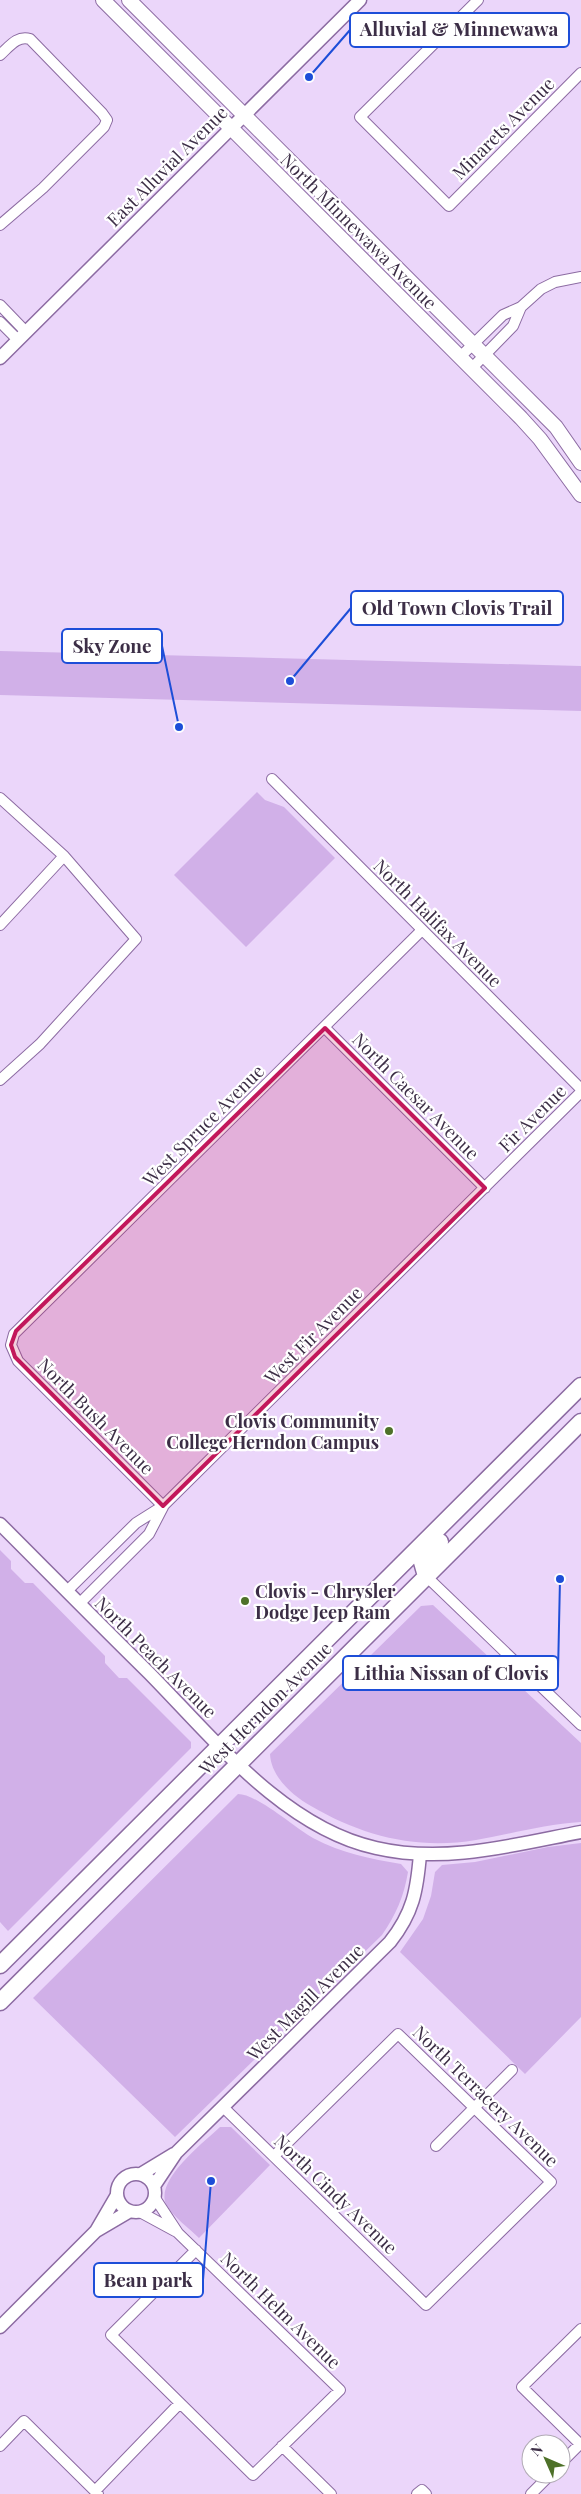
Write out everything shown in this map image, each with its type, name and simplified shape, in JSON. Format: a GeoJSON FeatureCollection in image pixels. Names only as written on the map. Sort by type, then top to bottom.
{"type":"FeatureCollection","features":[{"type":"Feature","properties":{"kind":"main road","name":"North Minnewawa Avenue"},"geometry":{"type":"LineString","coordinates":[[103,0],[540,439],[581,495]]}},
{"type":"Feature","properties":{"kind":"main road","name":"North Minnewawa Avenue"},"geometry":{"type":"LineString","coordinates":[[129,0],[556,427],[581,464]]}},
{"type":"Feature","properties":{"kind":"main road","name":"West Herndon Avenue"},"geometry":{"type":"LineString","coordinates":[[0,1965],[581,1386]]}},
{"type":"Feature","properties":{"kind":"main road"},"geometry":{"type":"LineString","coordinates":[[426,1576],[422,1567],[424,1558],[520,1462],[564,1403]]}},
{"type":"Feature","properties":{"kind":"main road","name":"West Herndon Avenue"},"geometry":{"type":"LineString","coordinates":[[0,2002],[581,1422]]}},
{"type":"Feature","properties":{"kind":"street","name":"East Alluvial Avenue"},"geometry":{"type":"LineString","coordinates":[[0,358],[360,0]]}},
{"type":"Feature","properties":{"kind":"street","name":"Minarets Avenue"},"geometry":{"type":"LineString","coordinates":[[478,0],[360,117],[449,206],[581,73]]}},
{"type":"Feature","properties":{"kind":"street"},"geometry":{"type":"LineString","coordinates":[[0,55],[16,40],[24,38],[30,40],[107,120],[104,127],[43,188],[0,225]]}},
{"type":"Feature","properties":{"kind":"street"},"geometry":{"type":"LineString","coordinates":[[460,357],[503,315],[521,307],[548,285],[581,278]]}},
{"type":"Feature","properties":{"kind":"street"},"geometry":{"type":"LineString","coordinates":[[0,305],[22,336]]}},
{"type":"Feature","properties":{"kind":"street"},"geometry":{"type":"LineString","coordinates":[[471,369],[513,326],[521,307]]}},
{"type":"Feature","properties":{"kind":"street"},"geometry":{"type":"LineString","coordinates":[[0,322],[22,336]]}},
{"type":"Feature","properties":{"kind":"street","name":"North Halifax Avenue"},"geometry":{"type":"LineString","coordinates":[[272,779],[581,1090]]}},
{"type":"Feature","properties":{"kind":"street"},"geometry":{"type":"LineString","coordinates":[[0,798],[64,856],[136,939],[40,1044],[0,1080]]}},
{"type":"Feature","properties":{"kind":"street"},"geometry":{"type":"LineString","coordinates":[[0,925],[64,856]]}},
{"type":"Feature","properties":{"kind":"street","name":"West Spruce Avenue"},"geometry":{"type":"LineString","coordinates":[[11,1345],[16,1331],[325,1028],[422,930]]}},
{"type":"Feature","properties":{"kind":"street","name":"North Caesar Avenue"},"geometry":{"type":"LineString","coordinates":[[325,1028],[485,1188]]}},
{"type":"Feature","properties":{"kind":"street","name":"Fir Avenue"},"geometry":{"type":"LineString","coordinates":[[485,1188],[581,1090]]}},
{"type":"Feature","properties":{"kind":"street","name":"West Fir Avenue"},"geometry":{"type":"LineString","coordinates":[[67,1591],[136,1523],[163,1506],[485,1188]]}},
{"type":"Feature","properties":{"kind":"street","name":"North Bush Avenue"},"geometry":{"type":"LineString","coordinates":[[11,1345],[18,1361],[163,1506]]}},
{"type":"Feature","properties":{"kind":"street","name":"West Fir Avenue"},"geometry":{"type":"LineString","coordinates":[[79,1604],[149,1534],[163,1506]]}},
{"type":"Feature","properties":{"kind":"street","name":"North Peach Avenue"},"geometry":{"type":"LineString","coordinates":[[0,1524],[238,1764],[283,1802],[333,1832],[376,1848],[420,1854],[465,1854],[581,1832]]}},
{"type":"Feature","properties":{"kind":"street"},"geometry":{"type":"LineString","coordinates":[[426,1576],[581,1725]]}},
{"type":"Feature","properties":{"kind":"street","name":"West Magill Avenue"},"geometry":{"type":"LineString","coordinates":[[141,2174],[176,2153],[390,1942],[399,1930],[414,1901],[418,1886],[420,1854]]}},
{"type":"Feature","properties":{"kind":"street","name":"North Terracery Avenue"},"geometry":{"type":"LineString","coordinates":[[274,2156],[398,2034],[551,2182],[426,2305]]}},
{"type":"Feature","properties":{"kind":"street"},"geometry":{"type":"LineString","coordinates":[[436,2146],[512,2070]]}},
{"type":"Feature","properties":{"kind":"street","name":"North Cindy Avenue"},"geometry":{"type":"LineString","coordinates":[[223,2107],[426,2305]]}},
{"type":"Feature","properties":{"kind":"street","name":"West Magill Avenue"},"geometry":{"type":"LineString","coordinates":[[154,2192],[176,2153]]}},
{"type":"Feature","properties":{"kind":"street"},"geometry":{"type":"LineString","coordinates":[[96,2231],[151,2204],[154,2192],[149,2178],[141,2174],[123,2177],[116,2189],[119,2202],[135,2211]]}},
{"type":"Feature","properties":{"kind":"street","name":"North Helm Avenue"},"geometry":{"type":"LineString","coordinates":[[154,2192],[178,2233]]}},
{"type":"Feature","properties":{"kind":"street"},"geometry":{"type":"LineString","coordinates":[[0,2327],[96,2231],[116,2195]]}},
{"type":"Feature","properties":{"kind":"street","name":"North Helm Avenue"},"geometry":{"type":"LineString","coordinates":[[135,2211],[178,2233],[340,2390],[282,2446]]}},
{"type":"Feature","properties":{"kind":"street"},"geometry":{"type":"LineString","coordinates":[[196,2250],[110,2335],[253,2475],[282,2446],[330,2494]]}},
{"type":"Feature","properties":{"kind":"street"},"geometry":{"type":"LineString","coordinates":[[571,2454],[581,2444],[522,2387],[581,2328]]}},
{"type":"Feature","properties":{"kind":"street"},"geometry":{"type":"LineString","coordinates":[[0,2446],[24,2421],[96,2492],[180,2403]]}},
{"type":"Feature","properties":{"kind":"street"},"geometry":{"type":"LineString","coordinates":[[531,2494],[541,2484]]}},
{"type":"Feature","properties":{"kind":"highlighted area"},"geometry":{"type":"Polygon","coordinates":[[[325,1028],[485,1188],[163,1506],[15,1357],[11,1345],[16,1331],[325,1028]]]}},
{"type":"Feature","properties":{"kind":"shaded area"},"geometry":{"type":"Polygon","coordinates":[[[0,651],[581,666],[581,711],[0,695],[0,651]]]}},
{"type":"Feature","properties":{"kind":"shaded area"},"geometry":{"type":"Polygon","coordinates":[[[257,792],[265,800],[284,807],[335,858],[246,947],[174,875],[257,792]]]}},
{"type":"Feature","properties":{"kind":"shaded area"},"geometry":{"type":"Polygon","coordinates":[[[0,1550],[11,1561],[11,1569],[25,1583],[33,1583],[105,1656],[105,1663],[119,1678],[127,1678],[191,1742],[191,1748],[8,1931],[0,1922],[0,1550]]]}},
{"type":"Feature","properties":{"kind":"shaded area"},"geometry":{"type":"Polygon","coordinates":[[[433,1605],[581,1743],[581,1822],[454,1843],[411,1842],[370,1833],[330,1816],[297,1797],[279,1778],[271,1762],[270,1754],[421,1606],[433,1605]]]}},
{"type":"Feature","properties":{"kind":"shaded area"},"geometry":{"type":"Polygon","coordinates":[[[238,1794],[255,1799],[313,1838],[334,1848],[356,1855],[401,1864],[408,1872],[399,1905],[382,1935],[175,2137],[33,1998],[238,1794]]]}},
{"type":"Feature","properties":{"kind":"shaded area"},"geometry":{"type":"Polygon","coordinates":[[[581,1843],[581,2017],[525,2074],[400,1952],[423,1919],[431,1896],[435,1872],[442,1865],[475,1862],[548,1847],[581,1843]]]}},
{"type":"Feature","properties":{"kind":"shaded area"},"geometry":{"type":"Polygon","coordinates":[[[220,2127],[231,2127],[270,2165],[199,2238],[169,2209],[166,2204],[165,2194],[174,2173],[183,2162],[220,2127]]]}},
{"type":"Feature","properties":{"kind":"place","name":"Alluvial & Minnewawa"},"geometry":{"type":"Point","coordinates":[309,77]}},
{"type":"Feature","properties":{"kind":"place","name":"Old Town Clovis Trail"},"geometry":{"type":"Point","coordinates":[290,681]}},
{"type":"Feature","properties":{"kind":"place","name":"Sky Zone"},"geometry":{"type":"Point","coordinates":[179,727]}},
{"type":"Feature","properties":{"kind":"place","name":"Clovis Community College Herndon Campus"},"geometry":{"type":"Point","coordinates":[389,1431]}},
{"type":"Feature","properties":{"kind":"place","name":"Lithia Nissan of Clovis"},"geometry":{"type":"Point","coordinates":[560,1579]}},
{"type":"Feature","properties":{"kind":"place","name":"Clovis - Chrysler Dodge Jeep Ram"},"geometry":{"type":"Point","coordinates":[245,1601]}},
{"type":"Feature","properties":{"kind":"place","name":"Bean park"},"geometry":{"type":"Point","coordinates":[211,2181]}}]}
